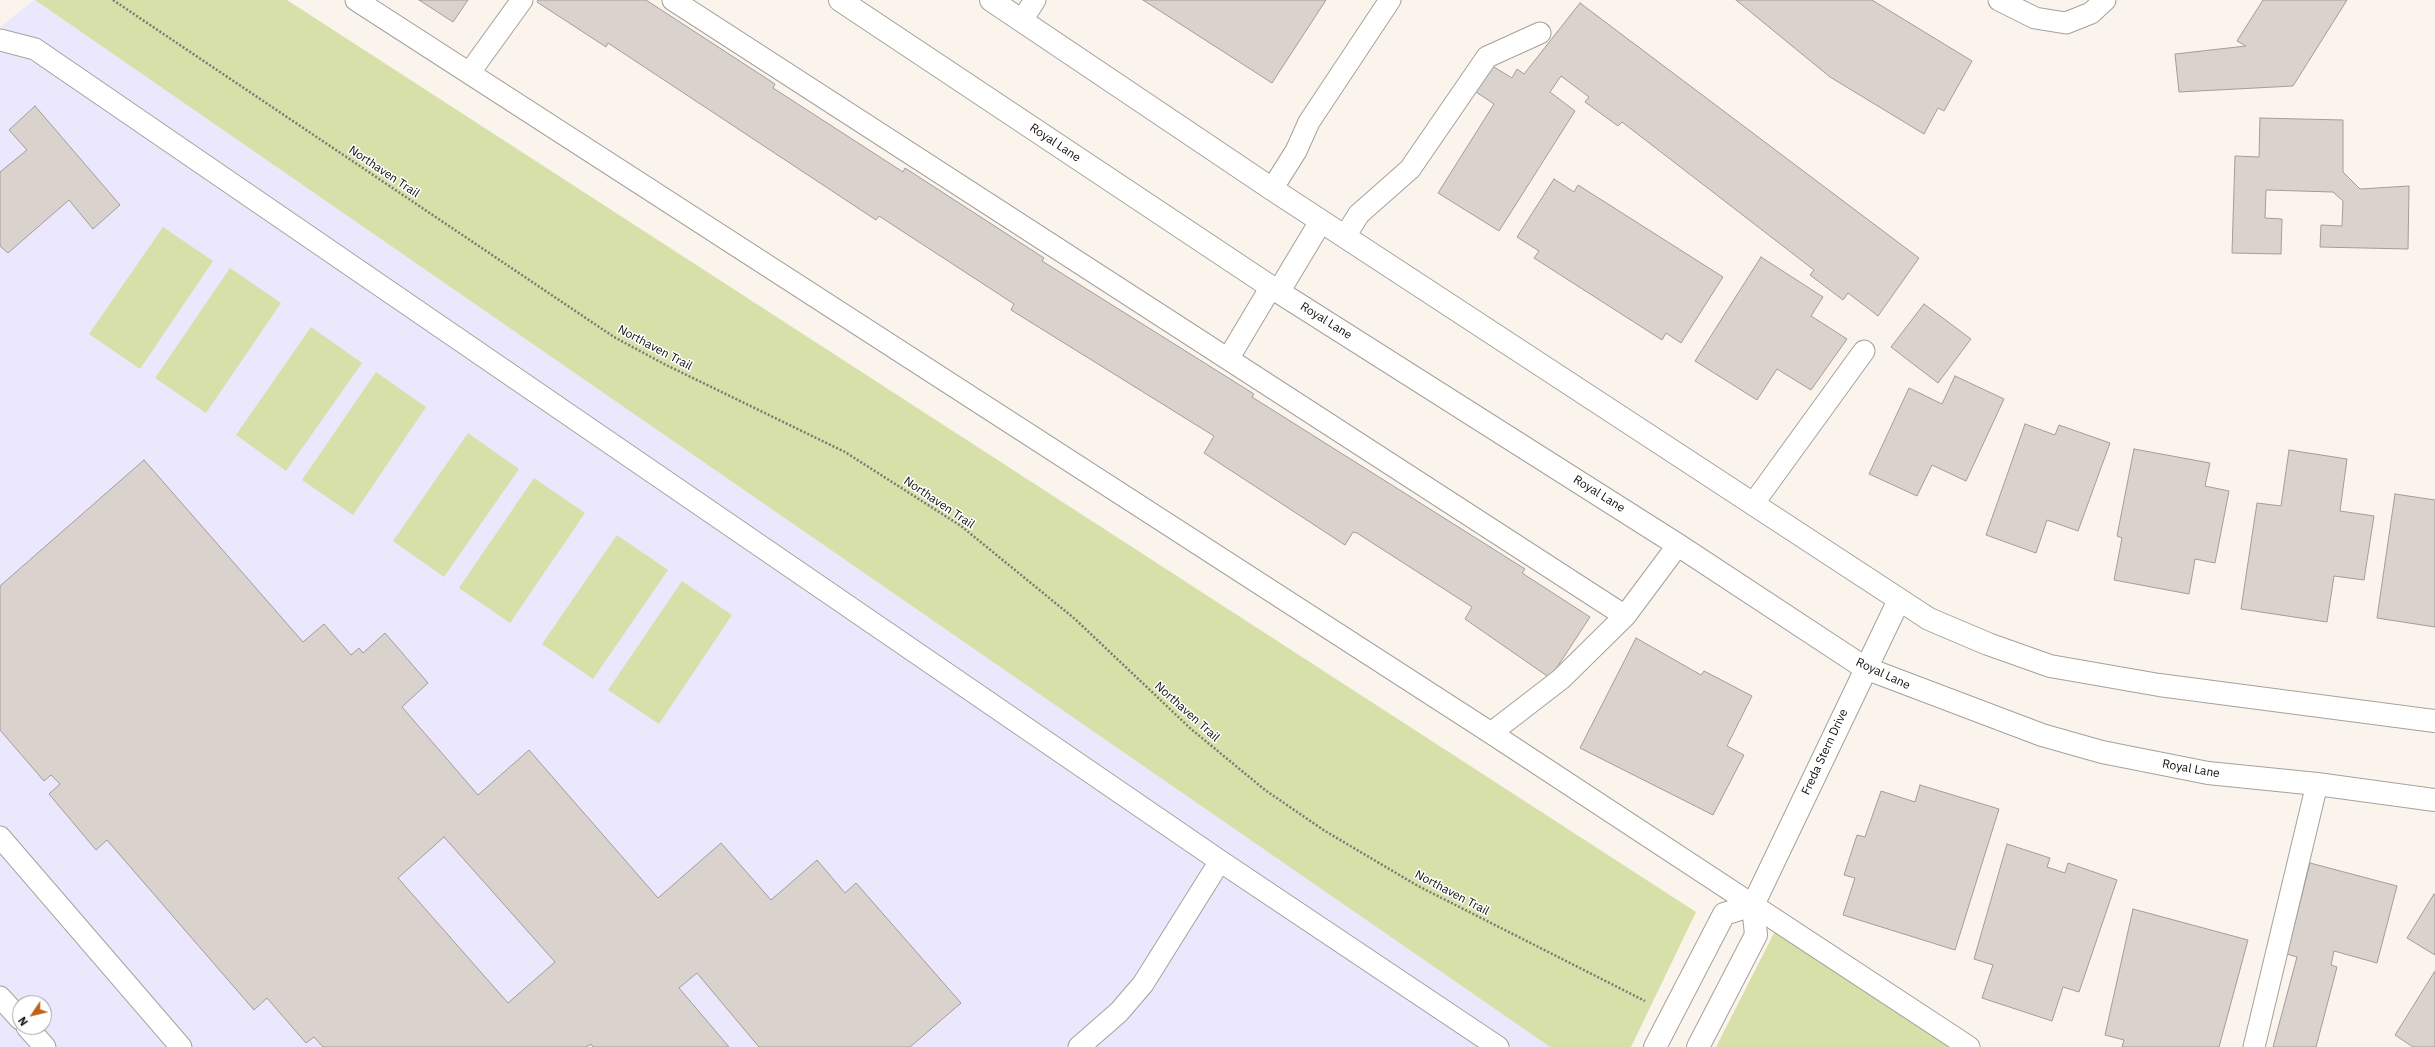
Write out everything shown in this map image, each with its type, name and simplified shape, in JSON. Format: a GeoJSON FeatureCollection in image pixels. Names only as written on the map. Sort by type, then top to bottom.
{"type":"FeatureCollection","features":[{"type":"Feature","properties":{"kind":"main road","name":"Royal Lane"},"geometry":{"type":"LineString","coordinates":[[840,0],[1275,289],[1678,545],[1865,668],[2042,735],[2102,752],[2208,772],[2317,784],[2435,800]]}},
{"type":"Feature","properties":{"kind":"main road"},"geometry":{"type":"LineString","coordinates":[[991,0],[1272,189],[1346,236],[1899,600],[1942,625],[2050,666],[2159,685],[2435,721]]}},
{"type":"Feature","properties":{"kind":"main road"},"geometry":{"type":"LineString","coordinates":[[1275,289],[1321,221]]}},
{"type":"Feature","properties":{"kind":"main road","name":"Freda Stern Drive"},"geometry":{"type":"LineString","coordinates":[[1753,905],[1865,668],[1899,600]]}},
{"type":"Feature","properties":{"kind":"main road"},"geometry":{"type":"LineString","coordinates":[[1655,1047],[1724,914],[1753,905],[1756,935],[1698,1047]]}},
{"type":"Feature","properties":{"kind":"lane"},"geometry":{"type":"LineString","coordinates":[[356,0],[470,72],[1491,733],[1969,1047]]}},
{"type":"Feature","properties":{"kind":"lane"},"geometry":{"type":"LineString","coordinates":[[470,72],[522,0]]}},
{"type":"Feature","properties":{"kind":"lane"},"geometry":{"type":"LineString","coordinates":[[673,0],[1626,616]]}},
{"type":"Feature","properties":{"kind":"lane"},"geometry":{"type":"LineString","coordinates":[[1022,20],[1035,0]]}},
{"type":"Feature","properties":{"kind":"lane"},"geometry":{"type":"LineString","coordinates":[[1272,189],[1296,151],[1309,122],[1390,0]]}},
{"type":"Feature","properties":{"kind":"lane"},"geometry":{"type":"LineString","coordinates":[[1999,0],[2034,18],[2066,23],[2091,13],[2106,0]]}},
{"type":"Feature","properties":{"kind":"lane"},"geometry":{"type":"LineString","coordinates":[[1346,236],[1360,214],[1410,170],[1487,57],[1540,33]]}},
{"type":"Feature","properties":{"kind":"lane"},"geometry":{"type":"LineString","coordinates":[[0,40],[35,50],[1220,861],[1498,1047]]}},
{"type":"Feature","properties":{"kind":"lane"},"geometry":{"type":"LineString","coordinates":[[1228,360],[1275,289]]}},
{"type":"Feature","properties":{"kind":"lane"},"geometry":{"type":"LineString","coordinates":[[1753,504],[1864,351]]}},
{"type":"Feature","properties":{"kind":"lane"},"geometry":{"type":"LineString","coordinates":[[1491,733],[1561,679],[1626,616],[1678,545]]}},
{"type":"Feature","properties":{"kind":"lane"},"geometry":{"type":"LineString","coordinates":[[2254,1047],[2317,784]]}},
{"type":"Feature","properties":{"kind":"lane"},"geometry":{"type":"LineString","coordinates":[[0,837],[181,1047]]}},
{"type":"Feature","properties":{"kind":"lane"},"geometry":{"type":"LineString","coordinates":[[1079,1047],[1119,1012],[1143,984],[1220,861]]}},
{"type":"Feature","properties":{"kind":"lane"},"geometry":{"type":"LineString","coordinates":[[0,997],[12,1010]]}},
{"type":"Feature","properties":{"kind":"lane"},"geometry":{"type":"LineString","coordinates":[[34,1035],[45,1047]]}},
{"type":"Feature","properties":{"kind":"path","name":"Northaven Trail"},"geometry":{"type":"LineString","coordinates":[[112,0],[614,337],[666,365],[845,452],[961,526],[1075,619],[1191,729],[1265,790],[1324,831],[1418,886],[1671,1014]]}},
{"type":"Feature","properties":{"kind":"shaded area"},"geometry":{"type":"Polygon","coordinates":[[[35,0],[1550,1047],[0,1047],[0,27],[35,0]]]}},
{"type":"Feature","properties":{"kind":"green space"},"geometry":{"type":"Polygon","coordinates":[[[35,0],[287,0],[1696,912],[1631,1047],[1550,1047],[35,0]]]}},
{"type":"Feature","properties":{"kind":"green space"},"geometry":{"type":"Polygon","coordinates":[[[163,227],[213,261],[140,369],[89,334],[163,227]]]}},
{"type":"Feature","properties":{"kind":"green space"},"geometry":{"type":"Polygon","coordinates":[[[230,268],[281,303],[206,413],[155,378],[230,268]]]}},
{"type":"Feature","properties":{"kind":"green space"},"geometry":{"type":"Polygon","coordinates":[[[311,327],[362,363],[286,471],[236,435],[311,327]]]}},
{"type":"Feature","properties":{"kind":"green space"},"geometry":{"type":"Polygon","coordinates":[[[376,372],[426,407],[353,515],[302,480],[376,372]]]}},
{"type":"Feature","properties":{"kind":"green space"},"geometry":{"type":"Polygon","coordinates":[[[468,433],[519,469],[444,577],[393,541],[468,433]]]}},
{"type":"Feature","properties":{"kind":"green space"},"geometry":{"type":"Polygon","coordinates":[[[534,478],[585,513],[510,623],[459,588],[534,478]]]}},
{"type":"Feature","properties":{"kind":"green space"},"geometry":{"type":"Polygon","coordinates":[[[617,535],[668,570],[593,679],[542,644],[617,535]]]}},
{"type":"Feature","properties":{"kind":"green space"},"geometry":{"type":"Polygon","coordinates":[[[682,581],[732,615],[659,724],[608,690],[682,581]]]}},
{"type":"Feature","properties":{"kind":"green space"},"geometry":{"type":"Polygon","coordinates":[[[1776,929],[1955,1047],[1716,1047],[1776,929]]]}},
{"type":"Feature","properties":{"kind":"building"},"geometry":{"type":"Polygon","coordinates":[[[419,0],[468,0],[453,22],[419,0]]]}},
{"type":"Feature","properties":{"kind":"building"},"geometry":{"type":"Polygon","coordinates":[[[538,0],[646,0],[775,84],[773,88],[903,172],[905,168],[1044,258],[1042,261],[1254,394],[1252,397],[1525,569],[1522,573],[1590,617],[1550,678],[1465,619],[1472,607],[1357,533],[1353,532],[1345,545],[1204,453],[1214,436],[1011,310],[1014,304],[879,216],[876,220],[608,43],[606,47],[537,2],[538,0]]]}},
{"type":"Feature","properties":{"kind":"building"},"geometry":{"type":"Polygon","coordinates":[[[1143,0],[1326,0],[1272,83],[1143,0]]]}},
{"type":"Feature","properties":{"kind":"building"},"geometry":{"type":"Polygon","coordinates":[[[1736,0],[1872,0],[1972,61],[1944,111],[1938,108],[1924,134],[1830,77],[1736,0]]]}},
{"type":"Feature","properties":{"kind":"building"},"geometry":{"type":"Polygon","coordinates":[[[2263,0],[2347,0],[2293,86],[2179,92],[2175,54],[2246,46],[2237,41],[2263,0]]]}},
{"type":"Feature","properties":{"kind":"building"},"geometry":{"type":"Polygon","coordinates":[[[1580,3],[1919,258],[1878,316],[1848,293],[1843,300],[1810,275],[1814,270],[1622,122],[1618,126],[1585,102],[1589,97],[1561,76],[1550,92],[1575,111],[1499,231],[1438,193],[1494,104],[1473,90],[1489,64],[1512,78],[1517,69],[1524,74],[1580,3]]]}},
{"type":"Feature","properties":{"kind":"building"},"geometry":{"type":"Polygon","coordinates":[[[35,106],[120,205],[93,229],[69,200],[8,253],[0,246],[0,172],[27,150],[9,130],[35,106]]]}},
{"type":"Feature","properties":{"kind":"building"},"geometry":{"type":"Polygon","coordinates":[[[2260,118],[2343,120],[2343,172],[2360,189],[2409,186],[2408,249],[2320,247],[2321,225],[2342,226],[2343,201],[2333,192],[2266,190],[2265,218],[2282,219],[2281,254],[2232,253],[2235,156],[2259,157],[2260,118]]]}},
{"type":"Feature","properties":{"kind":"building"},"geometry":{"type":"Polygon","coordinates":[[[1554,179],[1574,192],[1578,185],[1723,277],[1681,343],[1666,333],[1662,340],[1534,258],[1539,251],[1517,237],[1554,179]]]}},
{"type":"Feature","properties":{"kind":"building"},"geometry":{"type":"Polygon","coordinates":[[[1761,257],[1823,297],[1811,316],[1847,339],[1811,390],[1777,369],[1757,400],[1695,361],[1761,257]]]}},
{"type":"Feature","properties":{"kind":"building"},"geometry":{"type":"Polygon","coordinates":[[[1924,304],[1971,339],[1938,383],[1891,347],[1924,304]]]}},
{"type":"Feature","properties":{"kind":"building"},"geometry":{"type":"Polygon","coordinates":[[[1955,376],[2004,399],[1966,481],[1932,465],[1917,496],[1869,474],[1909,388],[1942,404],[1955,376]]]}},
{"type":"Feature","properties":{"kind":"building"},"geometry":{"type":"Polygon","coordinates":[[[2025,424],[2055,435],[2059,425],[2110,443],[2078,531],[2047,520],[2036,553],[1986,535],[2025,424]]]}},
{"type":"Feature","properties":{"kind":"building"},"geometry":{"type":"Polygon","coordinates":[[[2134,449],[2210,463],[2205,486],[2229,491],[2215,563],[2195,559],[2189,594],[2114,580],[2122,538],[2117,536],[2134,449]]]}},
{"type":"Feature","properties":{"kind":"building"},"geometry":{"type":"Polygon","coordinates":[[[2289,450],[2347,459],[2340,511],[2374,516],[2364,580],[2334,576],[2327,622],[2241,609],[2257,503],[2281,506],[2289,450]]]}},
{"type":"Feature","properties":{"kind":"building"},"geometry":{"type":"Polygon","coordinates":[[[144,460],[303,642],[324,624],[351,655],[359,648],[363,653],[385,633],[428,683],[402,707],[478,795],[529,750],[658,898],[721,843],[771,900],[817,860],[845,893],[856,883],[961,1003],[910,1047],[759,1047],[697,973],[679,988],[729,1047],[593,1047],[591,1044],[586,1047],[323,1047],[314,1037],[306,1043],[267,998],[254,1010],[107,840],[96,850],[49,794],[60,784],[51,775],[44,781],[0,730],[0,586],[144,460]],[[444,837],[398,878],[508,1003],[555,962],[444,837]]]}},
{"type":"Feature","properties":{"kind":"building"},"geometry":{"type":"Polygon","coordinates":[[[2395,494],[2435,500],[2435,627],[2377,618],[2395,494]]]}},
{"type":"Feature","properties":{"kind":"building"},"geometry":{"type":"Polygon","coordinates":[[[1636,638],[1701,675],[1704,671],[1752,696],[1727,746],[1744,755],[1713,815],[1580,748],[1636,638]]]}},
{"type":"Feature","properties":{"kind":"building"},"geometry":{"type":"Polygon","coordinates":[[[1920,785],[1999,809],[1955,950],[1843,915],[1855,878],[1844,875],[1857,835],[1865,837],[1881,791],[1915,802],[1920,785]]]}},
{"type":"Feature","properties":{"kind":"building"},"geometry":{"type":"Polygon","coordinates":[[[2007,844],[2050,858],[2047,867],[2065,873],[2068,863],[2117,880],[2079,992],[2063,987],[2052,1021],[1982,998],[1993,965],[1974,959],[2007,844]]]}},
{"type":"Feature","properties":{"kind":"building"},"geometry":{"type":"Polygon","coordinates":[[[2310,863],[2397,886],[2377,963],[2334,951],[2331,965],[2337,967],[2316,1047],[2273,1047],[2297,957],[2287,954],[2310,863]]]}},
{"type":"Feature","properties":{"kind":"building"},"geometry":{"type":"Polygon","coordinates":[[[2434,894],[2435,895],[2435,955],[2407,938],[2434,894]]]}},
{"type":"Feature","properties":{"kind":"building"},"geometry":{"type":"Polygon","coordinates":[[[2133,909],[2248,940],[2219,1047],[2122,1047],[2124,1040],[2105,1035],[2133,909]]]}},
{"type":"Feature","properties":{"kind":"building"},"geometry":{"type":"Polygon","coordinates":[[[2435,971],[2435,1047],[2413,1047],[2395,1035],[2435,971]]]}}]}
